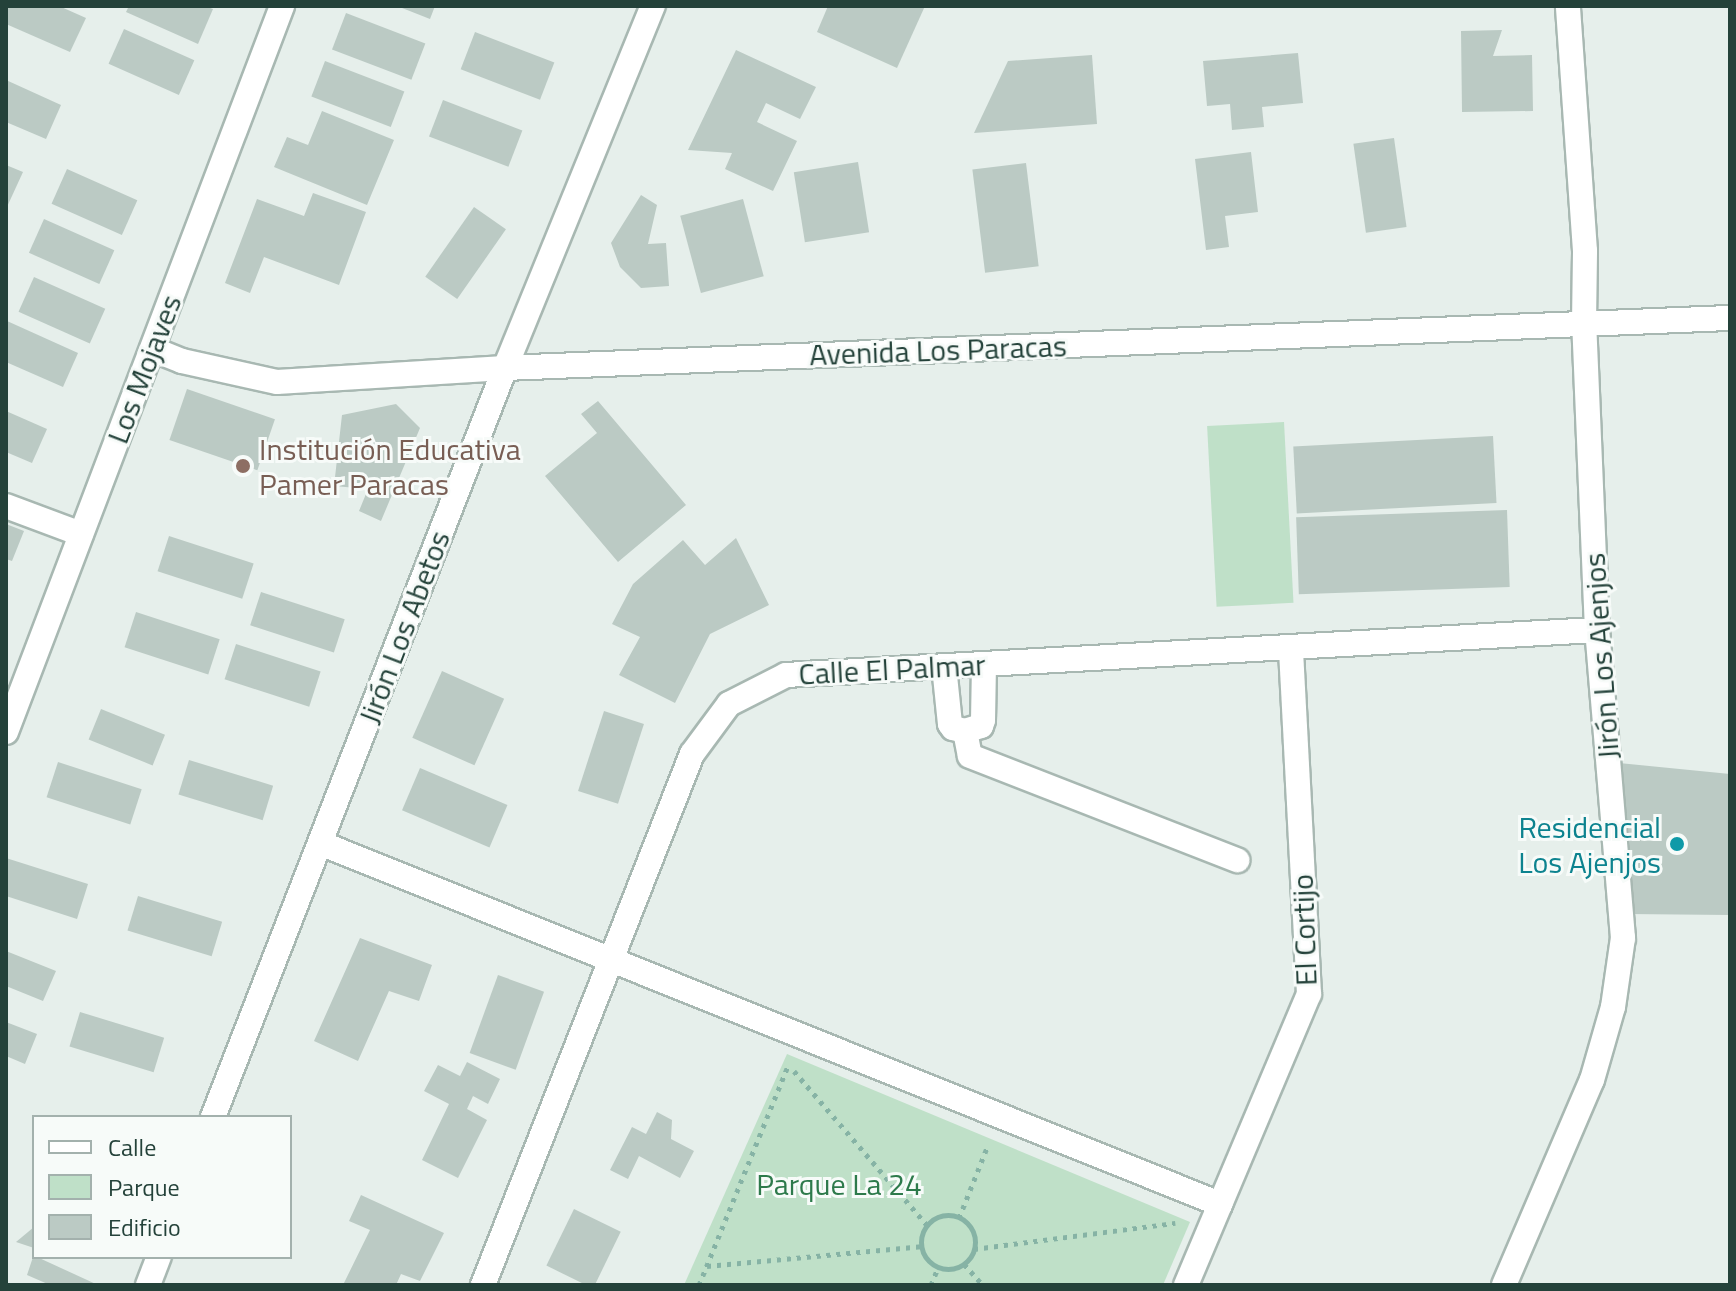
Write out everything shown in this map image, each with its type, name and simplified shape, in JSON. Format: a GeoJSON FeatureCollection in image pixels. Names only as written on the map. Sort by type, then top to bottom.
{"type":"FeatureCollection","features":[{"type":"Feature","properties":{"kind":"street","name":"Los Mojaves"},"geometry":{"type":"LineString","coordinates":[[6,732],[282,6]]}},
{"type":"Feature","properties":{"kind":"street","name":"Jirón Los Abetos"},"geometry":{"type":"LineString","coordinates":[[214,1115],[505,368],[653,6]]}},
{"type":"Feature","properties":{"kind":"street","name":"Jirón Los Ajenjos"},"geometry":{"type":"LineString","coordinates":[[1504,1285],[1592,1080],[1615,993],[1623,938],[1597,630],[1584,324],[1585,251],[1568,6]]}},
{"type":"Feature","properties":{"kind":"street","name":"Avenida Los Paracas"},"geometry":{"type":"LineString","coordinates":[[152,349],[182,361],[277,382],[505,368],[1730,318]]}},
{"type":"Feature","properties":{"kind":"street"},"geometry":{"type":"LineString","coordinates":[[6,506],[81,534]]}},
{"type":"Feature","properties":{"kind":"street","name":"Calle El Palmar"},"geometry":{"type":"LineString","coordinates":[[483,1285],[692,754],[729,704],[786,675],[1597,630]]}},
{"type":"Feature","properties":{"kind":"street","name":"El Cortijo"},"geometry":{"type":"LineString","coordinates":[[1186,1285],[1309,994],[1291,647]]}},
{"type":"Feature","properties":{"kind":"street"},"geometry":{"type":"LineString","coordinates":[[944,666],[950,724],[965,731],[981,726],[983,720],[984,664]]}},
{"type":"Feature","properties":{"kind":"street"},"geometry":{"type":"LineString","coordinates":[[965,731],[970,756],[1237,860]]}},
{"type":"Feature","properties":{"kind":"street"},"geometry":{"type":"LineString","coordinates":[[320,843],[999,1115],[1217,1211]]}},
{"type":"Feature","properties":{"kind":"street"},"geometry":{"type":"LineString","coordinates":[[148,1285],[158,1259]]}},
{"type":"Feature","properties":{"kind":"path"},"geometry":{"type":"LineString","coordinates":[[699,1285],[788,1065],[927,1225]]}},
{"type":"Feature","properties":{"kind":"path"},"geometry":{"type":"LineString","coordinates":[[959,1218],[999,1115]]}},
{"type":"Feature","properties":{"kind":"path"},"geometry":{"type":"LineString","coordinates":[[974,1249],[1217,1211]]}},
{"type":"Feature","properties":{"kind":"path"},"geometry":{"type":"LineString","coordinates":[[942,1216],[959,1218],[974,1235],[974,1249],[964,1264],[938,1268],[926,1258],[921,1246],[927,1225],[942,1216]]}},
{"type":"Feature","properties":{"kind":"path"},"geometry":{"type":"LineString","coordinates":[[707,1266],[921,1246]]}},
{"type":"Feature","properties":{"kind":"path"},"geometry":{"type":"LineString","coordinates":[[964,1264],[983,1285]]}},
{"type":"Feature","properties":{"kind":"path"},"geometry":{"type":"LineString","coordinates":[[931,1285],[938,1268]]}},
{"type":"Feature","properties":{"kind":"green space"},"geometry":{"type":"Polygon","coordinates":[[[1284,422],[1293,603],[1217,607],[1207,426],[1284,422]]]}},
{"type":"Feature","properties":{"kind":"green space","name":"Parque La 24"},"geometry":{"type":"Polygon","coordinates":[[[787,1054],[1190,1222],[1163,1285],[684,1285],[787,1054]]]}},
{"type":"Feature","properties":{"kind":"building"},"geometry":{"type":"Polygon","coordinates":[[[6,6],[59,6],[86,18],[70,52],[6,24],[6,6]]]}},
{"type":"Feature","properties":{"kind":"building"},"geometry":{"type":"Polygon","coordinates":[[[129,6],[205,6],[213,9],[198,44],[126,12],[129,6]]]}},
{"type":"Feature","properties":{"kind":"building"},"geometry":{"type":"Polygon","coordinates":[[[397,6],[435,6],[430,19],[397,6]]]}},
{"type":"Feature","properties":{"kind":"building"},"geometry":{"type":"Polygon","coordinates":[[[828,6],[925,6],[897,68],[817,32],[828,6]]]}},
{"type":"Feature","properties":{"kind":"building"},"geometry":{"type":"Polygon","coordinates":[[[346,13],[425,43],[411,80],[332,49],[346,13]]]}},
{"type":"Feature","properties":{"kind":"building"},"geometry":{"type":"Polygon","coordinates":[[[124,29],[194,60],[179,95],[109,64],[124,29]]]}},
{"type":"Feature","properties":{"kind":"building"},"geometry":{"type":"Polygon","coordinates":[[[1502,30],[1493,56],[1532,55],[1533,111],[1462,112],[1461,31],[1502,30]]]}},
{"type":"Feature","properties":{"kind":"building"},"geometry":{"type":"Polygon","coordinates":[[[475,32],[554,62],[540,100],[461,69],[475,32]]]}},
{"type":"Feature","properties":{"kind":"building"},"geometry":{"type":"Polygon","coordinates":[[[736,50],[816,87],[800,119],[766,103],[757,122],[797,141],[773,191],[725,169],[732,153],[688,150],[736,50]]]}},
{"type":"Feature","properties":{"kind":"building"},"geometry":{"type":"Polygon","coordinates":[[[1298,53],[1303,103],[1262,107],[1264,127],[1232,130],[1230,104],[1207,106],[1203,61],[1298,53]]]}},
{"type":"Feature","properties":{"kind":"building"},"geometry":{"type":"Polygon","coordinates":[[[1092,55],[1097,124],[974,133],[1008,61],[1092,55]]]}},
{"type":"Feature","properties":{"kind":"building"},"geometry":{"type":"Polygon","coordinates":[[[325,61],[404,91],[391,127],[311,96],[325,61]]]}},
{"type":"Feature","properties":{"kind":"building"},"geometry":{"type":"Polygon","coordinates":[[[6,80],[61,105],[46,139],[6,122],[6,80]]]}},
{"type":"Feature","properties":{"kind":"building"},"geometry":{"type":"Polygon","coordinates":[[[443,100],[522,130],[508,167],[429,136],[443,100]]]}},
{"type":"Feature","properties":{"kind":"building"},"geometry":{"type":"Polygon","coordinates":[[[322,111],[394,140],[367,205],[274,167],[287,137],[308,145],[322,111]]]}},
{"type":"Feature","properties":{"kind":"building"},"geometry":{"type":"Polygon","coordinates":[[[1394,138],[1407,227],[1366,233],[1353,144],[1394,138]]]}},
{"type":"Feature","properties":{"kind":"building"},"geometry":{"type":"Polygon","coordinates":[[[1251,152],[1258,212],[1225,216],[1229,247],[1206,250],[1195,159],[1251,152]]]}},
{"type":"Feature","properties":{"kind":"building"},"geometry":{"type":"Polygon","coordinates":[[[858,162],[869,232],[805,242],[794,172],[858,162]]]}},
{"type":"Feature","properties":{"kind":"building"},"geometry":{"type":"Polygon","coordinates":[[[1026,163],[1039,266],[985,273],[972,170],[1026,163]]]}},
{"type":"Feature","properties":{"kind":"building"},"geometry":{"type":"Polygon","coordinates":[[[6,165],[23,172],[6,209],[6,165]]]}},
{"type":"Feature","properties":{"kind":"building"},"geometry":{"type":"Polygon","coordinates":[[[67,169],[137,200],[122,235],[52,204],[67,169]]]}},
{"type":"Feature","properties":{"kind":"building"},"geometry":{"type":"Polygon","coordinates":[[[313,193],[366,212],[339,285],[264,257],[250,293],[225,283],[257,199],[304,216],[313,193]]]}},
{"type":"Feature","properties":{"kind":"building"},"geometry":{"type":"Polygon","coordinates":[[[641,195],[657,205],[648,244],[666,243],[669,286],[641,288],[620,267],[611,243],[641,195]]]}},
{"type":"Feature","properties":{"kind":"building"},"geometry":{"type":"Polygon","coordinates":[[[743,199],[764,276],[701,293],[680,216],[743,199]]]}},
{"type":"Feature","properties":{"kind":"building"},"geometry":{"type":"Polygon","coordinates":[[[474,207],[506,229],[457,299],[425,277],[474,207]]]}},
{"type":"Feature","properties":{"kind":"building"},"geometry":{"type":"Polygon","coordinates":[[[44,219],[114,250],[99,284],[29,253],[44,219]]]}},
{"type":"Feature","properties":{"kind":"building"},"geometry":{"type":"Polygon","coordinates":[[[34,277],[105,309],[90,343],[19,312],[34,277]]]}},
{"type":"Feature","properties":{"kind":"building"},"geometry":{"type":"Polygon","coordinates":[[[7,321],[78,353],[63,387],[6,362],[7,321]]]}},
{"type":"Feature","properties":{"kind":"building"},"geometry":{"type":"Polygon","coordinates":[[[187,389],[275,419],[257,470],[169,440],[187,389]]]}},
{"type":"Feature","properties":{"kind":"building"},"geometry":{"type":"Polygon","coordinates":[[[598,401],[686,505],[618,562],[545,476],[597,433],[581,414],[598,401]]]}},
{"type":"Feature","properties":{"kind":"building"},"geometry":{"type":"Polygon","coordinates":[[[396,404],[420,428],[381,521],[359,511],[368,489],[334,486],[342,415],[396,404]]]}},
{"type":"Feature","properties":{"kind":"building"},"geometry":{"type":"Polygon","coordinates":[[[6,411],[47,429],[32,463],[6,452],[6,411]]]}},
{"type":"Feature","properties":{"kind":"building"},"geometry":{"type":"Polygon","coordinates":[[[1493,436],[1497,503],[1297,513],[1293,446],[1493,436]]]}},
{"type":"Feature","properties":{"kind":"building"},"geometry":{"type":"Polygon","coordinates":[[[1507,510],[1510,587],[1299,594],[1296,517],[1507,510]]]}},
{"type":"Feature","properties":{"kind":"building"},"geometry":{"type":"Polygon","coordinates":[[[6,524],[24,531],[12,561],[6,559],[6,524]]]}},
{"type":"Feature","properties":{"kind":"building"},"geometry":{"type":"Polygon","coordinates":[[[169,536],[254,564],[242,599],[158,571],[169,536]]]}},
{"type":"Feature","properties":{"kind":"building"},"geometry":{"type":"Polygon","coordinates":[[[736,538],[769,605],[710,634],[675,703],[619,675],[640,637],[612,624],[633,584],[683,540],[705,565],[736,538]]]}},
{"type":"Feature","properties":{"kind":"building"},"geometry":{"type":"Polygon","coordinates":[[[261,592],[345,619],[334,652],[250,625],[261,592]]]}},
{"type":"Feature","properties":{"kind":"building"},"geometry":{"type":"Polygon","coordinates":[[[136,612],[220,639],[208,674],[125,647],[136,612]]]}},
{"type":"Feature","properties":{"kind":"building"},"geometry":{"type":"Polygon","coordinates":[[[236,644],[321,672],[309,707],[225,679],[236,644]]]}},
{"type":"Feature","properties":{"kind":"building"},"geometry":{"type":"Polygon","coordinates":[[[442,671],[504,699],[474,765],[412,738],[442,671]]]}},
{"type":"Feature","properties":{"kind":"building"},"geometry":{"type":"Polygon","coordinates":[[[101,709],[165,735],[153,765],[89,740],[101,709]]]}},
{"type":"Feature","properties":{"kind":"building"},"geometry":{"type":"Polygon","coordinates":[[[604,711],[644,724],[618,804],[578,791],[604,711]]]}},
{"type":"Feature","properties":{"kind":"building"},"geometry":{"type":"Polygon","coordinates":[[[189,760],[273,786],[263,820],[178,794],[189,760]]]}},
{"type":"Feature","properties":{"kind":"building"},"geometry":{"type":"Polygon","coordinates":[[[58,762],[142,789],[130,824],[47,797],[58,762]]]}},
{"type":"Feature","properties":{"kind":"building","name":"Residencial Los Ajenjos"},"geometry":{"type":"Polygon","coordinates":[[[1619,763],[1730,774],[1730,915],[1627,914],[1619,763]]]}},
{"type":"Feature","properties":{"kind":"building"},"geometry":{"type":"Polygon","coordinates":[[[420,768],[507,805],[489,847],[402,810],[420,768]]]}},
{"type":"Feature","properties":{"kind":"building"},"geometry":{"type":"Polygon","coordinates":[[[6,858],[88,884],[77,919],[6,896],[6,858]]]}},
{"type":"Feature","properties":{"kind":"building"},"geometry":{"type":"Polygon","coordinates":[[[138,896],[222,922],[212,956],[127,930],[138,896]]]}},
{"type":"Feature","properties":{"kind":"building"},"geometry":{"type":"Polygon","coordinates":[[[360,938],[432,965],[419,1001],[389,991],[358,1061],[314,1041],[360,938]]]}},
{"type":"Feature","properties":{"kind":"building"},"geometry":{"type":"Polygon","coordinates":[[[6,951],[56,971],[43,1001],[6,986],[6,951]]]}},
{"type":"Feature","properties":{"kind":"building"},"geometry":{"type":"Polygon","coordinates":[[[498,975],[544,992],[516,1070],[470,1053],[498,975]]]}},
{"type":"Feature","properties":{"kind":"building"},"geometry":{"type":"Polygon","coordinates":[[[80,1012],[164,1038],[154,1072],[69,1046],[80,1012]]]}},
{"type":"Feature","properties":{"kind":"building"},"geometry":{"type":"Polygon","coordinates":[[[6,1022],[37,1034],[25,1064],[6,1056],[6,1022]]]}},
{"type":"Feature","properties":{"kind":"building"},"geometry":{"type":"Polygon","coordinates":[[[467,1062],[500,1079],[488,1104],[473,1096],[467,1109],[487,1120],[458,1178],[422,1160],[449,1104],[424,1091],[438,1065],[460,1076],[467,1062]]]}},
{"type":"Feature","properties":{"kind":"building"},"geometry":{"type":"Polygon","coordinates":[[[657,1112],[672,1120],[671,1139],[694,1151],[680,1178],[639,1156],[628,1179],[610,1170],[632,1127],[646,1134],[657,1112]]]}},
{"type":"Feature","properties":{"kind":"building"},"geometry":{"type":"Polygon","coordinates":[[[361,1195],[444,1233],[420,1281],[401,1274],[396,1285],[343,1285],[370,1230],[349,1221],[361,1195]]]}},
{"type":"Feature","properties":{"kind":"building"},"geometry":{"type":"Polygon","coordinates":[[[574,1209],[621,1232],[595,1285],[586,1285],[546,1266],[574,1209]]]}},
{"type":"Feature","properties":{"kind":"building"},"geometry":{"type":"Polygon","coordinates":[[[32,1229],[32,1247],[16,1242],[32,1229]]]}},
{"type":"Feature","properties":{"kind":"building"},"geometry":{"type":"Polygon","coordinates":[[[32,1259],[41,1259],[98,1285],[50,1285],[27,1275],[32,1259]]]}},
{"type":"Feature","properties":{"kind":"place","name":"Institución Educativa Pamer Paracas"},"geometry":{"type":"Point","coordinates":[243,466]}},
{"type":"Feature","properties":{"kind":"place","name":"Residencial Los Ajenjos"},"geometry":{"type":"Point","coordinates":[1677,844]}}]}
